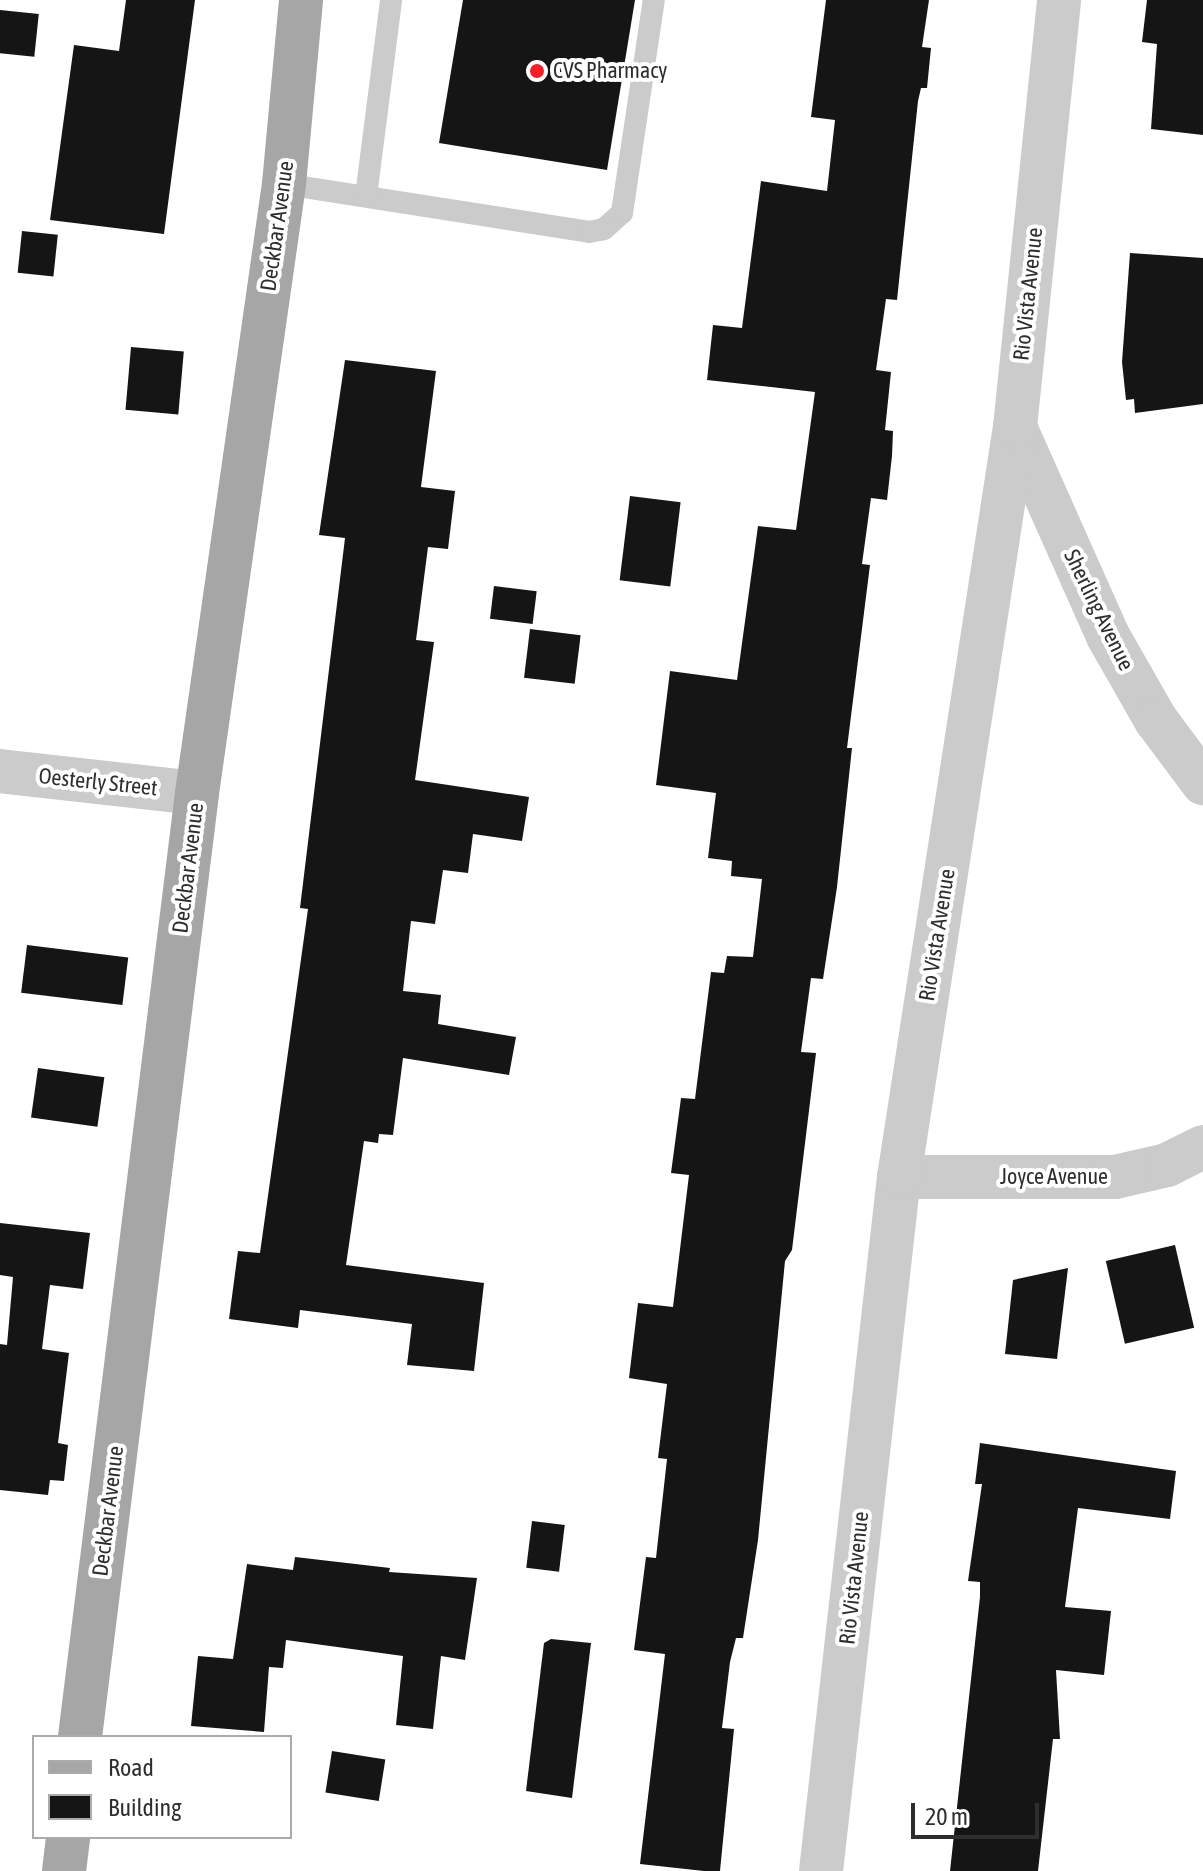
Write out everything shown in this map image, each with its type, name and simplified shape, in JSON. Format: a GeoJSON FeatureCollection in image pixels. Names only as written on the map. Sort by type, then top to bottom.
{"type":"FeatureCollection","features":[{"type":"Feature","properties":{"kind":"main road","name":"Deckbar Avenue"},"geometry":{"type":"LineString","coordinates":[[80,1735],[197,793],[284,184],[301,0]]}},
{"type":"Feature","properties":{"kind":"main road"},"geometry":{"type":"LineString","coordinates":[[64,1871],[68,1839]]}},
{"type":"Feature","properties":{"kind":"street","name":"Rio Vista Avenue"},"geometry":{"type":"LineString","coordinates":[[821,1871],[899,1177],[1015,427],[1059,0]]}},
{"type":"Feature","properties":{"kind":"street","name":"Sherling Avenue"},"geometry":{"type":"LineString","coordinates":[[1015,427],[1108,636],[1156,720],[1203,783]]}},
{"type":"Feature","properties":{"kind":"street","name":"Oesterly Street"},"geometry":{"type":"LineString","coordinates":[[0,771],[197,793]]}},
{"type":"Feature","properties":{"kind":"street","name":"Joyce Avenue"},"geometry":{"type":"LineString","coordinates":[[899,1177],[1115,1177],[1167,1165],[1203,1147]]}},
{"type":"Feature","properties":{"kind":"lane"},"geometry":{"type":"LineString","coordinates":[[366,196],[391,0]]}},
{"type":"Feature","properties":{"kind":"lane"},"geometry":{"type":"LineString","coordinates":[[284,184],[589,232],[615,222],[622,213],[654,0]]}},
{"type":"Feature","properties":{"kind":"building"},"geometry":{"type":"Polygon","coordinates":[[[126,0],[195,0],[164,234],[50,220],[74,45],[119,51],[126,0]]]}},
{"type":"Feature","properties":{"kind":"building","name":"CVS Pharmacy"},"geometry":{"type":"Polygon","coordinates":[[[463,0],[635,0],[607,170],[439,143],[463,0]]]}},
{"type":"Feature","properties":{"kind":"building"},"geometry":{"type":"Polygon","coordinates":[[[826,0],[929,0],[922,47],[931,48],[927,88],[921,88],[918,101],[897,300],[886,299],[876,370],[891,372],[885,430],[893,431],[892,456],[887,500],[871,498],[862,564],[870,565],[847,748],[852,748],[837,887],[823,979],[811,978],[801,1052],[816,1053],[792,1250],[785,1261],[758,1540],[743,1638],[736,1638],[730,1662],[722,1728],[734,1729],[720,1871],[704,1871],[640,1864],[665,1654],[634,1650],[646,1557],[656,1558],[667,1459],[658,1458],[667,1384],[629,1378],[638,1303],[673,1307],[689,1175],[671,1173],[681,1098],[695,1099],[711,972],[724,973],[727,956],[753,957],[762,879],[731,876],[732,861],[708,858],[716,793],[656,785],[670,671],[737,680],[758,526],[796,530],[815,392],[707,380],[713,325],[742,328],[761,181],[827,191],[835,120],[811,117],[826,0]]]}},
{"type":"Feature","properties":{"kind":"building"},"geometry":{"type":"Polygon","coordinates":[[[1147,0],[1203,0],[1203,135],[1151,129],[1157,44],[1142,42],[1147,0]]]}},
{"type":"Feature","properties":{"kind":"building"},"geometry":{"type":"Polygon","coordinates":[[[0,10],[39,14],[34,57],[0,53],[0,10]]]}},
{"type":"Feature","properties":{"kind":"building"},"geometry":{"type":"Polygon","coordinates":[[[22,231],[58,235],[53,277],[18,273],[22,231]]]}},
{"type":"Feature","properties":{"kind":"building"},"geometry":{"type":"Polygon","coordinates":[[[1130,253],[1203,258],[1203,404],[1135,413],[1134,399],[1126,400],[1122,362],[1130,253]]]}},
{"type":"Feature","properties":{"kind":"building"},"geometry":{"type":"Polygon","coordinates":[[[131,347],[184,352],[178,414],[126,410],[131,347]]]}},
{"type":"Feature","properties":{"kind":"building"},"geometry":{"type":"Polygon","coordinates":[[[345,360],[436,371],[421,487],[455,491],[448,549],[428,547],[416,640],[434,642],[415,780],[529,797],[522,841],[473,834],[468,873],[443,870],[435,924],[411,921],[403,991],[441,995],[438,1024],[516,1037],[509,1075],[403,1058],[393,1135],[379,1134],[378,1143],[364,1141],[346,1265],[484,1283],[474,1371],[407,1365],[412,1324],[300,1310],[298,1328],[229,1319],[238,1251],[260,1253],[308,909],[300,908],[345,538],[319,535],[345,360]]]}},
{"type":"Feature","properties":{"kind":"building"},"geometry":{"type":"Polygon","coordinates":[[[630,496],[681,502],[670,587],[620,580],[630,496]]]}},
{"type":"Feature","properties":{"kind":"building"},"geometry":{"type":"Polygon","coordinates":[[[494,586],[537,591],[533,624],[490,619],[494,586]]]}},
{"type":"Feature","properties":{"kind":"building"},"geometry":{"type":"Polygon","coordinates":[[[530,629],[581,635],[575,684],[524,678],[530,629]]]}},
{"type":"Feature","properties":{"kind":"building"},"geometry":{"type":"Polygon","coordinates":[[[27,945],[128,957],[122,1005],[21,993],[27,945]]]}},
{"type":"Feature","properties":{"kind":"building"},"geometry":{"type":"Polygon","coordinates":[[[38,1068],[104,1077],[97,1127],[31,1118],[38,1068]]]}},
{"type":"Feature","properties":{"kind":"building"},"geometry":{"type":"Polygon","coordinates":[[[0,1223],[90,1233],[83,1289],[50,1285],[42,1349],[69,1353],[58,1443],[68,1445],[64,1481],[50,1480],[48,1495],[0,1490],[0,1344],[7,1345],[13,1277],[0,1275],[0,1223]]]}},
{"type":"Feature","properties":{"kind":"building"},"geometry":{"type":"Polygon","coordinates":[[[1175,1245],[1194,1328],[1125,1344],[1106,1261],[1175,1245]]]}},
{"type":"Feature","properties":{"kind":"building"},"geometry":{"type":"Polygon","coordinates":[[[1068,1268],[1057,1359],[1005,1354],[1013,1280],[1068,1268]]]}},
{"type":"Feature","properties":{"kind":"building"},"geometry":{"type":"Polygon","coordinates":[[[980,1443],[1176,1471],[1170,1519],[1078,1508],[1065,1607],[1111,1611],[1104,1675],[1056,1670],[1060,1739],[1053,1739],[1038,1871],[950,1871],[980,1597],[980,1582],[968,1581],[982,1484],[975,1484],[980,1443]]]}},
{"type":"Feature","properties":{"kind":"building"},"geometry":{"type":"Polygon","coordinates":[[[532,1521],[565,1525],[559,1572],[526,1568],[532,1521]]]}},
{"type":"Feature","properties":{"kind":"building"},"geometry":{"type":"Polygon","coordinates":[[[295,1557],[390,1568],[389,1572],[477,1578],[465,1660],[441,1656],[433,1729],[396,1725],[403,1656],[286,1640],[283,1668],[269,1667],[264,1732],[191,1726],[198,1656],[233,1659],[247,1564],[293,1570],[295,1557]]]}},
{"type":"Feature","properties":{"kind":"building"},"geometry":{"type":"Polygon","coordinates":[[[551,1639],[591,1643],[572,1798],[526,1791],[544,1643],[551,1639]]]}},
{"type":"Feature","properties":{"kind":"building"},"geometry":{"type":"Polygon","coordinates":[[[332,1751],[385,1759],[379,1801],[325,1792],[332,1751]]]}},
{"type":"Feature","properties":{"kind":"place","name":"CVS Pharmacy"},"geometry":{"type":"Point","coordinates":[537,71]}}]}
